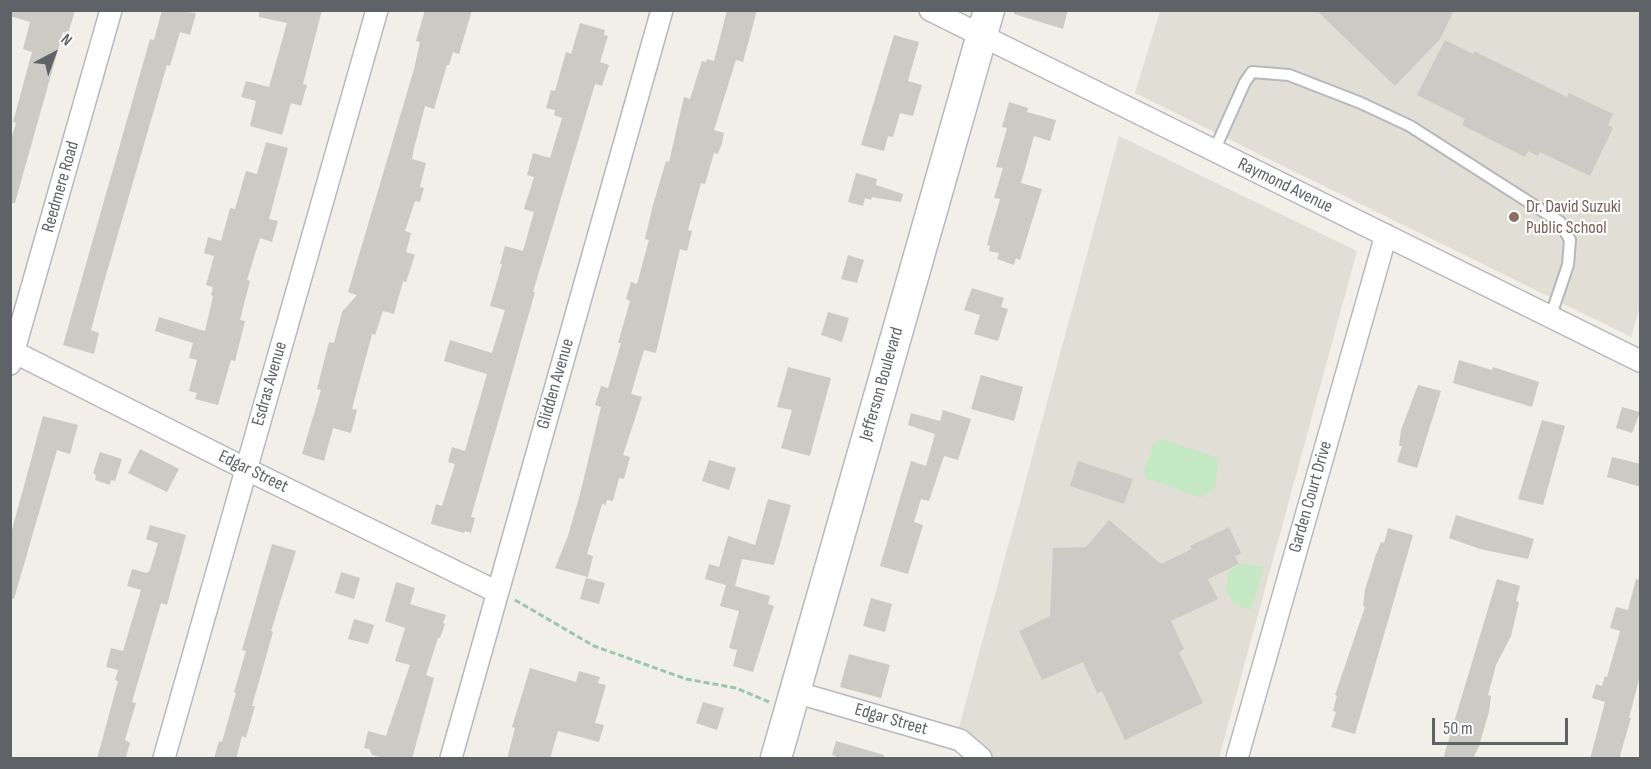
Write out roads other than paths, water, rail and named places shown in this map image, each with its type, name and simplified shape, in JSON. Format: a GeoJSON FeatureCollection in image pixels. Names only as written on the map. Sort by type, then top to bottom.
{"type":"FeatureCollection","features":[{"type":"Feature","properties":{"kind":"street","name":"Reedmere Road"},"geometry":{"type":"LineString","coordinates":[[12,355],[111,10]]}},
{"type":"Feature","properties":{"kind":"street","name":"Esdras Avenue"},"geometry":{"type":"LineString","coordinates":[[164,759],[377,10]]}},
{"type":"Feature","properties":{"kind":"street","name":"Glidden Avenue"},"geometry":{"type":"LineString","coordinates":[[451,759],[504,594],[662,10]]}},
{"type":"Feature","properties":{"kind":"street","name":"Raymond Avenue"},"geometry":{"type":"LineString","coordinates":[[930,10],[985,23],[1214,151],[1641,361]]}},
{"type":"Feature","properties":{"kind":"street","name":"Jefferson Boulevard"},"geometry":{"type":"LineString","coordinates":[[776,759],[784,698],[985,23]]}},
{"type":"Feature","properties":{"kind":"street","name":"Garden Court Drive"},"geometry":{"type":"LineString","coordinates":[[1237,759],[1386,235]]}},
{"type":"Feature","properties":{"kind":"street","name":"Edgar Street"},"geometry":{"type":"LineString","coordinates":[[12,355],[504,594]]}},
{"type":"Feature","properties":{"kind":"street","name":"Edgar Street"},"geometry":{"type":"LineString","coordinates":[[784,698],[960,740],[981,759]]}},
{"type":"Feature","properties":{"kind":"lane"},"geometry":{"type":"LineString","coordinates":[[1214,151],[1245,82],[1252,72],[1289,75],[1361,103],[1410,126],[1560,222],[1570,240],[1568,265],[1550,318]]}},
{"type":"Feature","properties":{"kind":"place","name":"Dr. David Suzuki Public School"},"geometry":{"type":"Point","coordinates":[1514,217]}}]}
